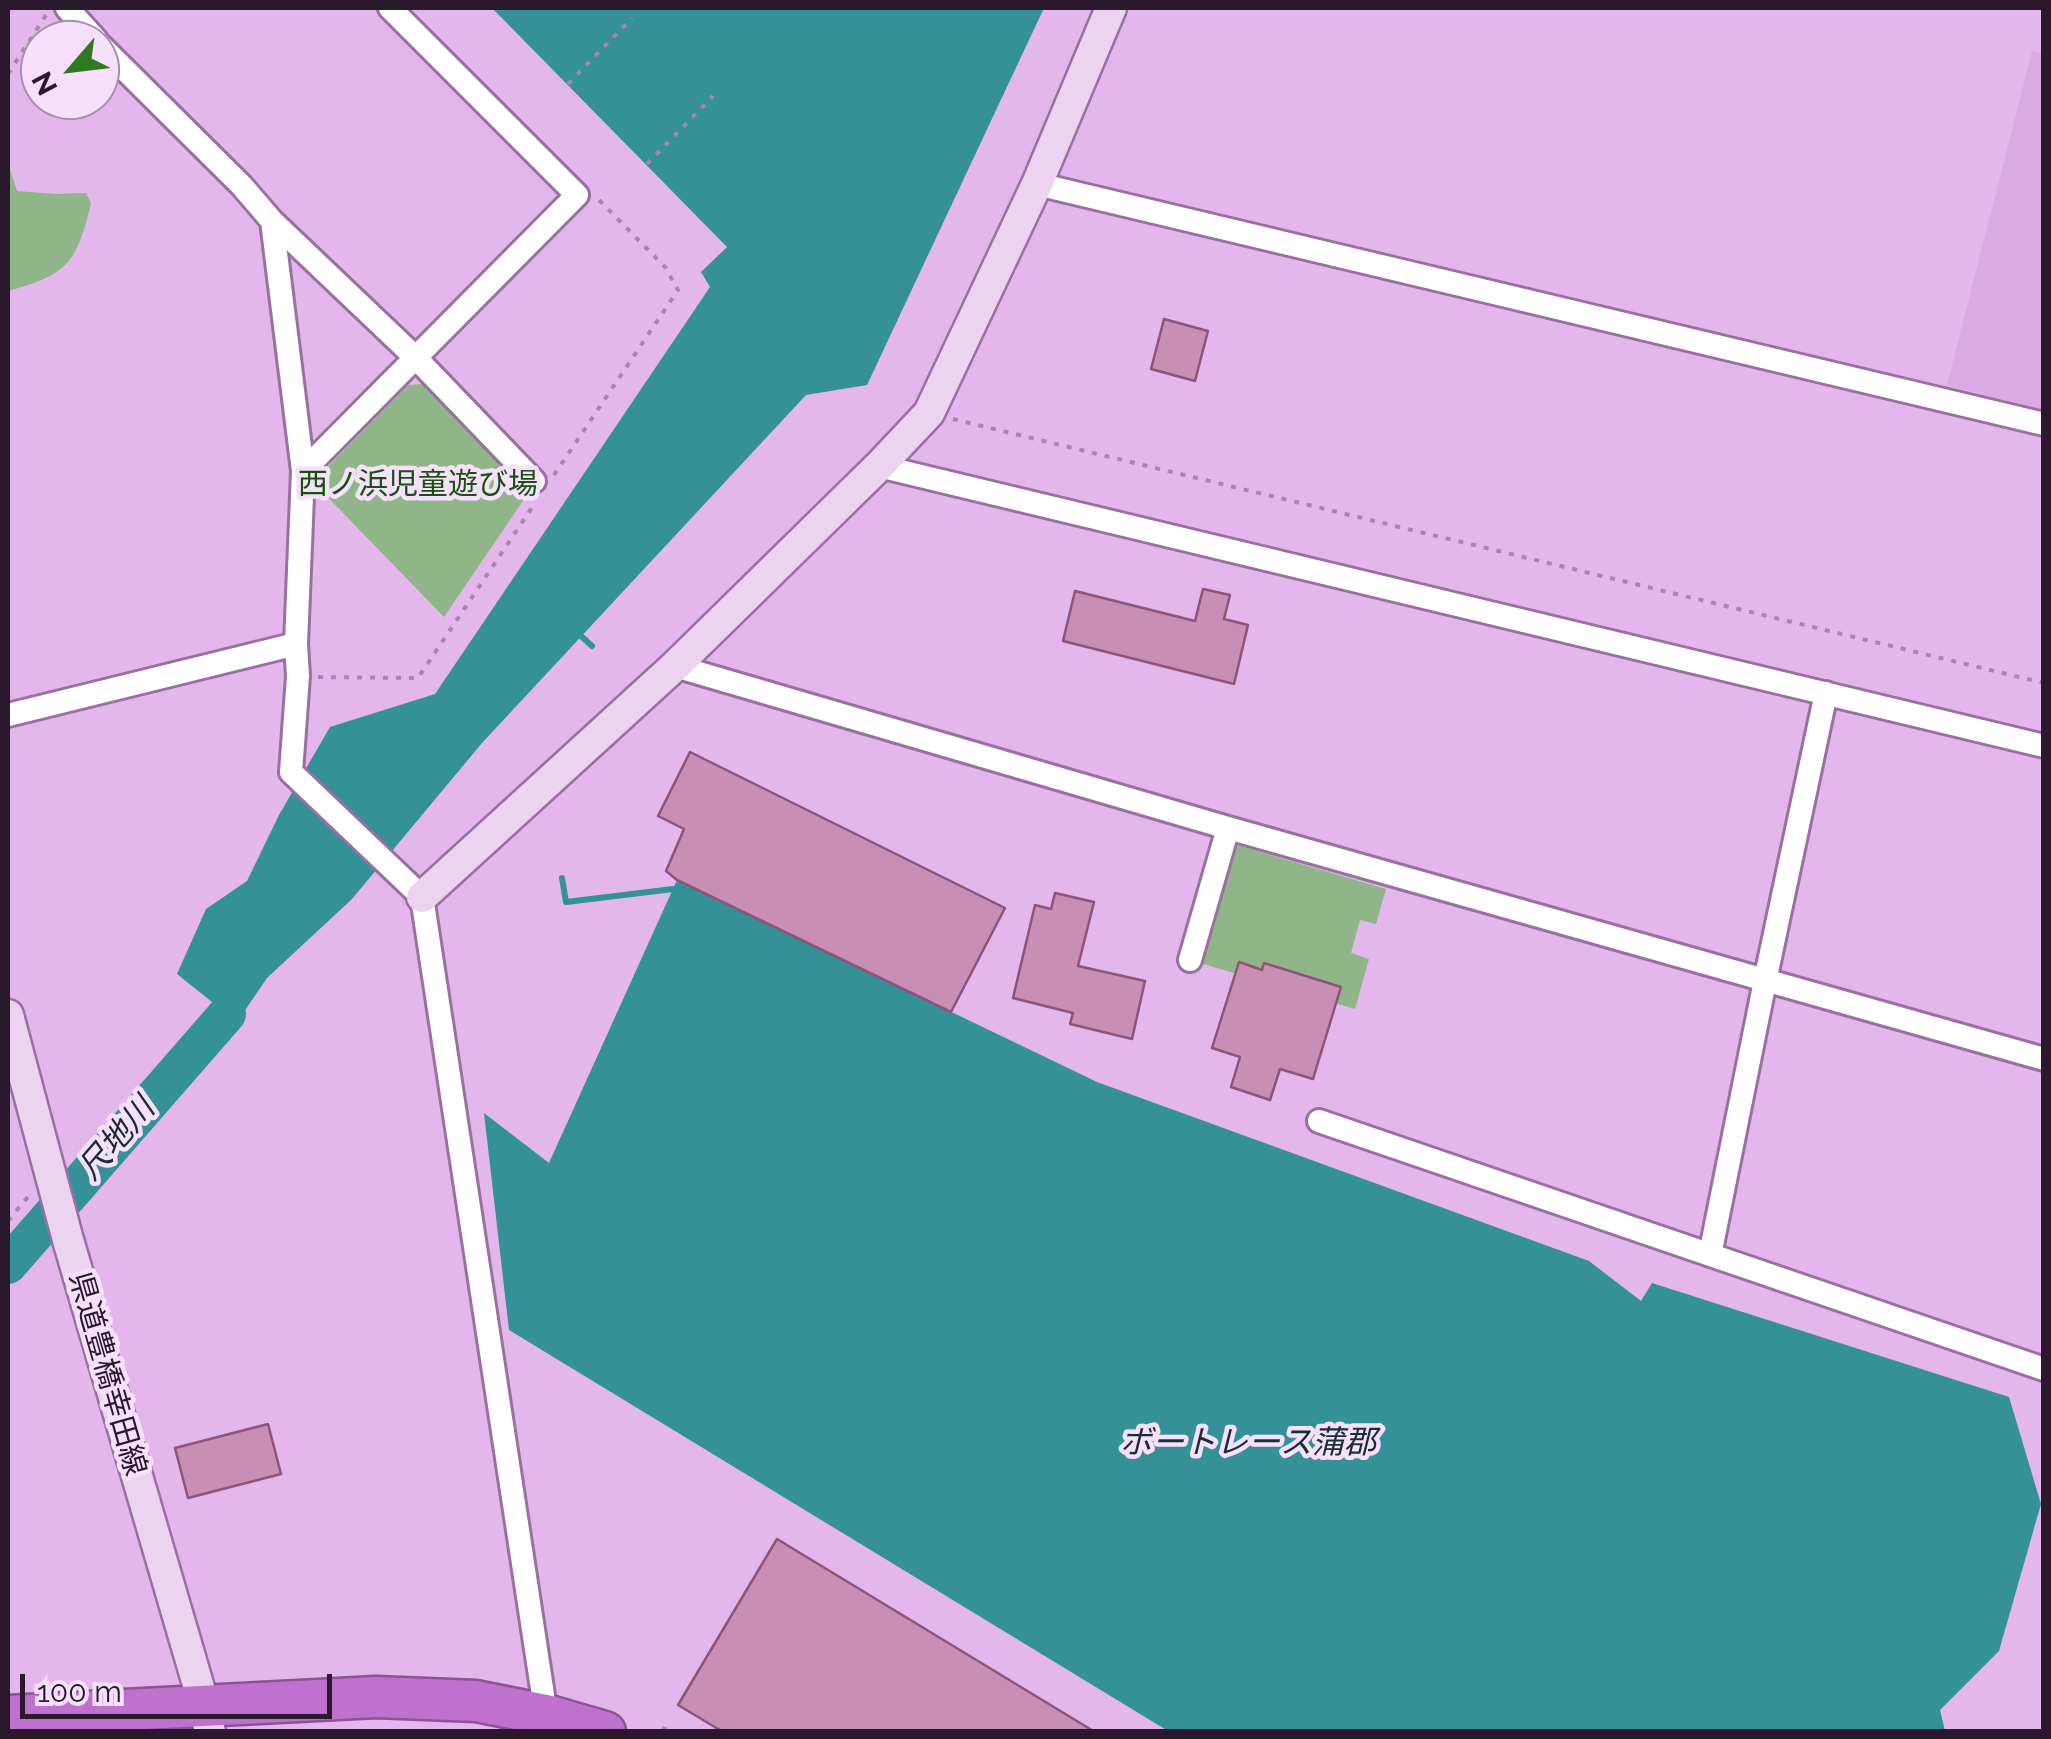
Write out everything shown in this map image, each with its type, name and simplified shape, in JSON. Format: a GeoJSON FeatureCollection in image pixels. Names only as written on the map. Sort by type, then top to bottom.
{"type":"FeatureCollection","features":[{"type":"Feature","properties":{"kind":"highway"},"geometry":{"type":"LineString","coordinates":[[8,1716],[207,1718],[376,1697],[476,1701],[605,1732]]}},
{"type":"Feature","properties":{"kind":"street"},"geometry":{"type":"LineString","coordinates":[[304,471],[577,196],[390,8]]}},
{"type":"Feature","properties":{"kind":"street"},"geometry":{"type":"LineString","coordinates":[[422,897],[675,666],[929,413],[1037,184],[1110,8]]}},
{"type":"Feature","properties":{"kind":"street"},"geometry":{"type":"LineString","coordinates":[[120,64],[242,186],[272,222],[416,358],[540,488]]}},
{"type":"Feature","properties":{"kind":"street"},"geometry":{"type":"LineString","coordinates":[[1037,184],[2044,424]]}},
{"type":"Feature","properties":{"kind":"street"},"geometry":{"type":"LineString","coordinates":[[272,222],[304,471],[291,772],[422,897],[546,1715]]}},
{"type":"Feature","properties":{"kind":"street"},"geometry":{"type":"LineString","coordinates":[[879,466],[2044,746]]}},
{"type":"Feature","properties":{"kind":"street"},"geometry":{"type":"LineString","coordinates":[[8,715],[296,644]]}},
{"type":"Feature","properties":{"kind":"street"},"geometry":{"type":"LineString","coordinates":[[675,666],[1228,828],[2044,1059]]}},
{"type":"Feature","properties":{"kind":"street"},"geometry":{"type":"LineString","coordinates":[[1710,1255],[1826,694]]}},
{"type":"Feature","properties":{"kind":"street"},"geometry":{"type":"LineString","coordinates":[[1190,960],[1228,828]]}},
{"type":"Feature","properties":{"kind":"street","name":"県道豊橋幸田線"},"geometry":{"type":"LineString","coordinates":[[9,1028],[207,1718]]}},
{"type":"Feature","properties":{"kind":"street"},"geometry":{"type":"LineString","coordinates":[[1319,1121],[2044,1369]]}},
{"type":"Feature","properties":{"kind":"path"},"geometry":{"type":"LineString","coordinates":[[8,74],[52,8]]}},
{"type":"Feature","properties":{"kind":"path"},"geometry":{"type":"LineString","coordinates":[[568,84],[632,18]]}},
{"type":"Feature","properties":{"kind":"path"},"geometry":{"type":"LineString","coordinates":[[646,164],[713,96]]}},
{"type":"Feature","properties":{"kind":"path"},"geometry":{"type":"LineString","coordinates":[[298,676],[418,678],[540,488],[678,290],[665,267],[597,198]]}},
{"type":"Feature","properties":{"kind":"path"},"geometry":{"type":"LineString","coordinates":[[929,413],[2044,683]]}},
{"type":"Feature","properties":{"kind":"path"},"geometry":{"type":"LineString","coordinates":[[662,1728],[674,1732]]}},
{"type":"Feature","properties":{"kind":"shaded area"},"geometry":{"type":"Polygon","coordinates":[[[2032,51],[2044,54],[2043,410],[1947,385],[2032,51]]]}},
{"type":"Feature","properties":{"kind":"green space"},"geometry":{"type":"Polygon","coordinates":[[[8,167],[17,191],[86,193],[91,203],[81,239],[67,263],[44,279],[8,291],[8,167]]]}},
{"type":"Feature","properties":{"kind":"green space","name":"西ノ浜児童遊び場"},"geometry":{"type":"Polygon","coordinates":[[[424,384],[529,492],[444,617],[313,482],[408,385],[424,384]]]}},
{"type":"Feature","properties":{"kind":"green space"},"geometry":{"type":"Polygon","coordinates":[[[1233,844],[1386,889],[1376,924],[1360,920],[1351,953],[1369,959],[1355,1009],[1190,960],[1233,844]]]}},
{"type":"Feature","properties":{"kind":"water"},"geometry":{"type":"Polygon","coordinates":[[[492,8],[1044,8],[867,385],[806,395],[482,743],[352,899],[267,978],[237,1022],[177,974],[206,909],[247,881],[279,815],[330,727],[435,694],[710,287],[701,272],[727,247],[492,8]]]}},
{"type":"Feature","properties":{"kind":"water","name":"ボートレース蒲郡"},"geometry":{"type":"Polygon","coordinates":[[[677,880],[1097,1082],[1589,1261],[1641,1301],[1652,1283],[2009,1397],[2041,1504],[1999,1651],[1940,1710],[1945,1731],[1168,1731],[509,1330],[484,1113],[549,1163],[677,880]]]}},
{"type":"Feature","properties":{"kind":"building"},"geometry":{"type":"Polygon","coordinates":[[[1164,319],[1208,331],[1195,381],[1151,369],[1164,319]]]}},
{"type":"Feature","properties":{"kind":"building"},"geometry":{"type":"Polygon","coordinates":[[[1203,589],[1230,595],[1224,619],[1248,625],[1234,684],[1063,641],[1075,591],[1195,621],[1203,589]]]}},
{"type":"Feature","properties":{"kind":"building"},"geometry":{"type":"Polygon","coordinates":[[[690,752],[1005,908],[951,1012],[677,880],[666,871],[684,829],[658,816],[690,752]]]}},
{"type":"Feature","properties":{"kind":"building"},"geometry":{"type":"Polygon","coordinates":[[[1055,893],[1094,902],[1078,966],[1145,981],[1132,1039],[1070,1024],[1073,1013],[1013,998],[1035,905],[1051,909],[1055,893]]]}},
{"type":"Feature","properties":{"kind":"building"},"geometry":{"type":"Polygon","coordinates":[[[1239,962],[1262,970],[1264,963],[1341,987],[1313,1079],[1280,1069],[1270,1100],[1231,1087],[1240,1057],[1212,1048],[1239,962]]]}},
{"type":"Feature","properties":{"kind":"building"},"geometry":{"type":"Polygon","coordinates":[[[268,1424],[281,1474],[188,1498],[175,1448],[268,1424]]]}},
{"type":"Feature","properties":{"kind":"building"},"geometry":{"type":"Polygon","coordinates":[[[777,1539],[1095,1732],[723,1732],[678,1705],[777,1539]]]}},
{"type":"Feature","properties":{"kind":"waterway"},"geometry":{"type":"LineString","coordinates":[[581,636],[592,646]]}},
{"type":"Feature","properties":{"kind":"waterway"},"geometry":{"type":"LineString","coordinates":[[562,878],[566,902],[673,889],[677,892]]}},
{"type":"Feature","properties":{"kind":"waterway","name":"尺地川"},"geometry":{"type":"LineString","coordinates":[[8,1265],[227,1014]]}}]}
